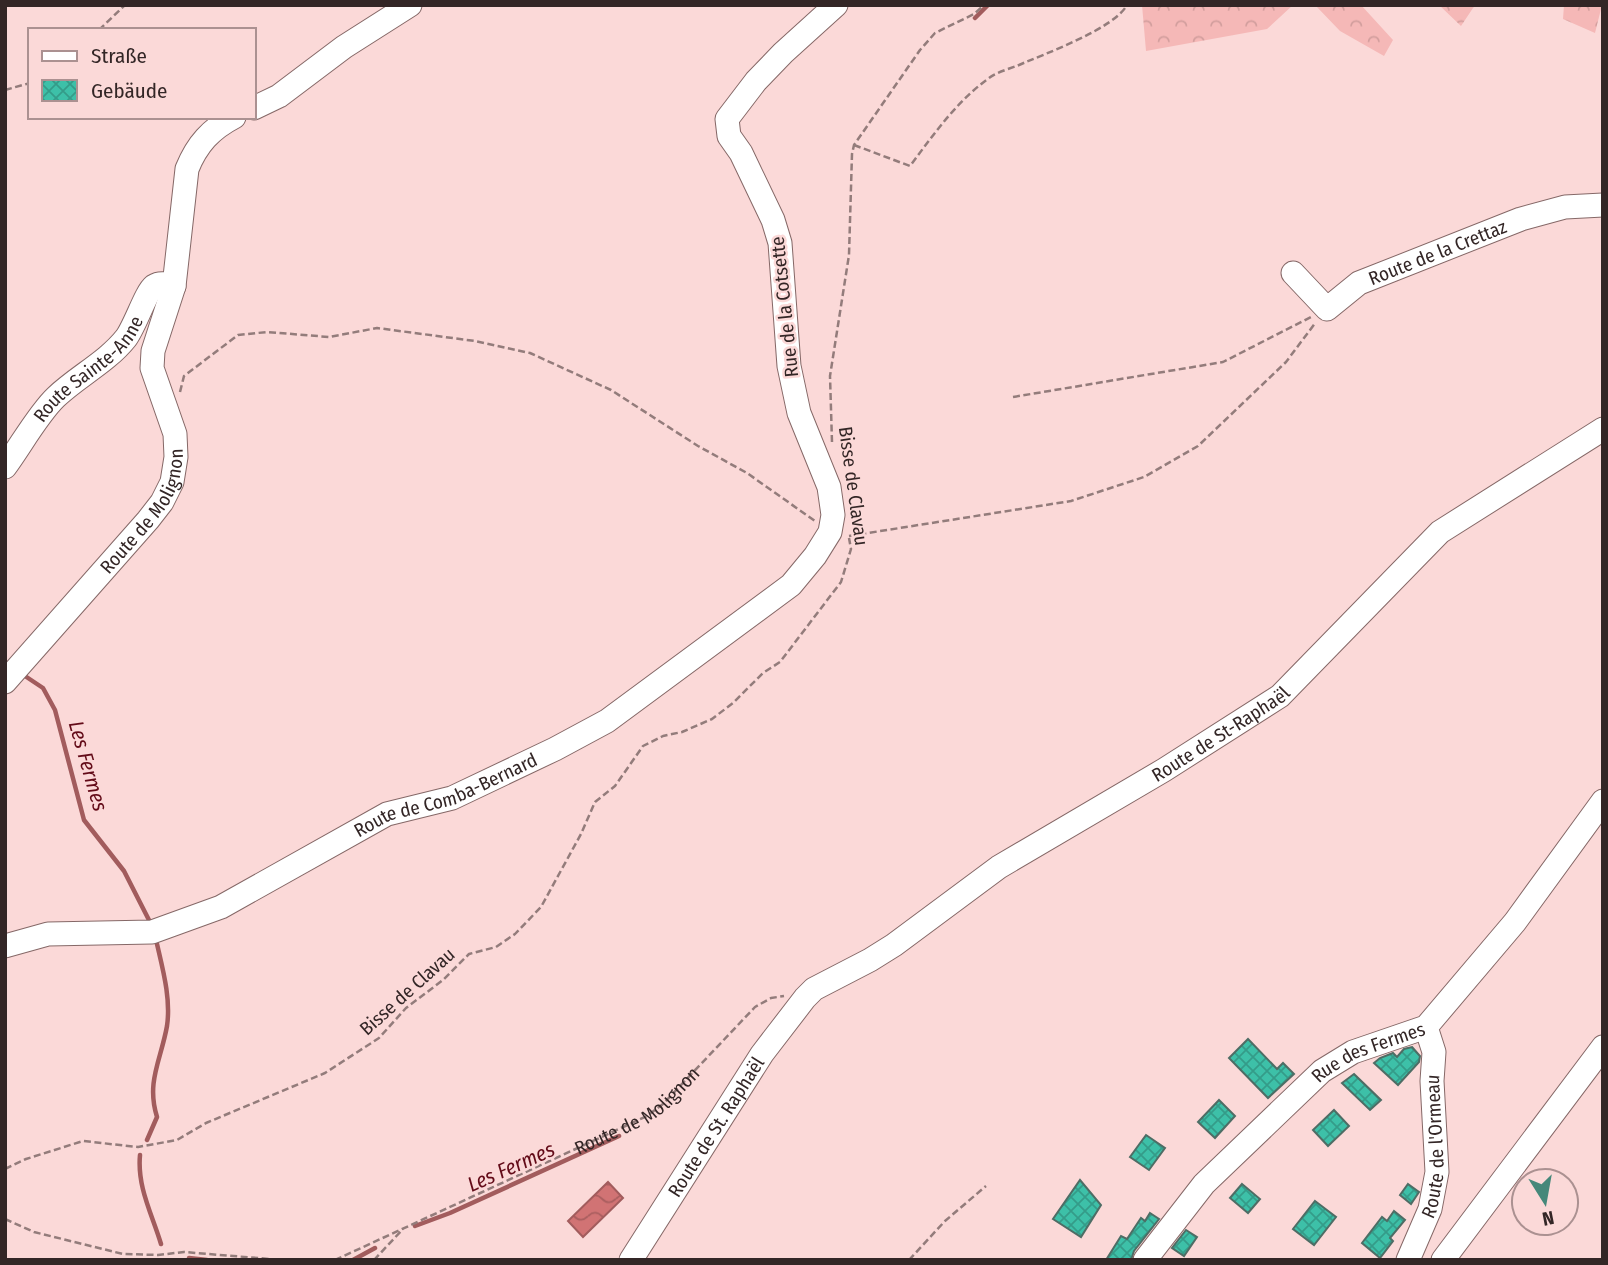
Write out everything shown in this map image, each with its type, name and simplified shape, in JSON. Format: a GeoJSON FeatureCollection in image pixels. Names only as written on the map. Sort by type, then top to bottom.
{"type":"FeatureCollection","features":[{"type":"Feature","properties":{"kind":"street"},"geometry":{"type":"LineString","coordinates":[[256,107],[279,96],[355,39],[410,5]]}},
{"type":"Feature","properties":{"kind":"street","name":"Rue de la Cotsette"},"geometry":{"type":"LineString","coordinates":[[836,5],[765,72],[727,119],[729,136],[741,153],[773,220],[780,243],[789,366],[799,414],[829,487],[839,534]]}},
{"type":"Feature","properties":{"kind":"street","name":"Route de Molignon"},"geometry":{"type":"LineString","coordinates":[[13,674],[148,520],[162,502],[172,482],[176,457],[175,434],[152,368],[153,351],[174,286],[187,169],[202,141],[213,129],[230,119]]}},
{"type":"Feature","properties":{"kind":"street","name":"Route de la Crettaz"},"geometry":{"type":"LineString","coordinates":[[1327,309],[1359,283],[1521,219],[1565,208],[1603,205]]}},
{"type":"Feature","properties":{"kind":"street"},"geometry":{"type":"LineString","coordinates":[[1293,273],[1327,309]]}},
{"type":"Feature","properties":{"kind":"street","name":"Route Sainte-Anne"},"geometry":{"type":"LineString","coordinates":[[5,467],[54,398],[113,352],[125,338],[137,321],[145,297],[153,287],[163,283],[174,286]]}},
{"type":"Feature","properties":{"kind":"street","name":"Route de St-Raphaël"},"geometry":{"type":"LineString","coordinates":[[805,998],[821,985],[894,945],[999,867],[1164,770],[1280,696],[1440,532],[1603,429]]}},
{"type":"Feature","properties":{"kind":"street","name":"Route de Comba-Bernard"},"geometry":{"type":"LineString","coordinates":[[5,946],[48,934],[152,932],[221,907],[387,814],[452,798],[555,749],[607,721],[791,584],[839,534]]}},
{"type":"Feature","properties":{"kind":"street","name":"Rue des Fermes"},"geometry":{"type":"LineString","coordinates":[[1145,1260],[1204,1184],[1322,1071],[1353,1052],[1426,1027],[1515,922],[1603,802]]}},
{"type":"Feature","properties":{"kind":"street","name":"Route de St. Raphaël"},"geometry":{"type":"LineString","coordinates":[[631,1260],[762,1054],[805,998]]}},
{"type":"Feature","properties":{"kind":"street","name":"Route de l'Ormeau"},"geometry":{"type":"LineString","coordinates":[[1408,1260],[1430,1209],[1437,1172],[1432,1081],[1434,1052],[1426,1027]]}},
{"type":"Feature","properties":{"kind":"street"},"geometry":{"type":"LineString","coordinates":[[1443,1260],[1603,1047]]}},
{"type":"Feature","properties":{"kind":"path"},"geometry":{"type":"LineString","coordinates":[[101,28],[125,5]]}},
{"type":"Feature","properties":{"kind":"path"},"geometry":{"type":"LineString","coordinates":[[985,5],[974,14],[935,33],[920,50],[854,145],[910,166],[948,114],[991,76],[1100,28],[1127,5]]}},
{"type":"Feature","properties":{"kind":"path"},"geometry":{"type":"LineString","coordinates":[[5,90],[28,84]]}},
{"type":"Feature","properties":{"kind":"path","name":"Bisse de Clavau"},"geometry":{"type":"LineString","coordinates":[[833,449],[830,376],[849,256],[854,145]]}},
{"type":"Feature","properties":{"kind":"path"},"geometry":{"type":"LineString","coordinates":[[178,395],[184,376],[238,335],[267,332],[329,337],[377,328],[475,341],[530,353],[611,390],[698,446],[747,473],[839,534],[1071,500],[1144,477],[1198,446],[1286,362],[1327,309]]}},
{"type":"Feature","properties":{"kind":"path"},"geometry":{"type":"LineString","coordinates":[[1013,397],[1223,362],[1327,309]]}},
{"type":"Feature","properties":{"kind":"path","name":"Bisse de Clavau"},"geometry":{"type":"LineString","coordinates":[[5,1169],[26,1159],[83,1141],[138,1147],[177,1139],[206,1123],[325,1073],[379,1038],[406,1008],[443,980],[469,954],[496,947],[515,934],[541,907],[581,834],[595,802],[615,786],[643,746],[712,719],[723,712],[763,673],[780,662],[841,582],[851,550],[839,534]]}},
{"type":"Feature","properties":{"kind":"path","name":"Route de Molignon"},"geometry":{"type":"LineString","coordinates":[[335,1260],[647,1116],[663,1104],[755,1007],[780,996],[805,998]]}},
{"type":"Feature","properties":{"kind":"path"},"geometry":{"type":"LineString","coordinates":[[909,1260],[945,1221],[986,1186]]}},
{"type":"Feature","properties":{"kind":"path"},"geometry":{"type":"LineString","coordinates":[[5,1219],[34,1232],[123,1254],[158,1255],[184,1252],[282,1260]]}},
{"type":"Feature","properties":{"kind":"path"},"geometry":{"type":"LineString","coordinates":[[374,1260],[407,1226]]}},
{"type":"Feature","properties":{"kind":"green space"},"geometry":{"type":"Polygon","coordinates":[[[1142,5],[1293,5],[1267,29],[1146,51],[1142,5]]]}},
{"type":"Feature","properties":{"kind":"green space"},"geometry":{"type":"Polygon","coordinates":[[[1315,5],[1361,5],[1393,40],[1384,56],[1340,31],[1315,5]]]}},
{"type":"Feature","properties":{"kind":"green space"},"geometry":{"type":"Polygon","coordinates":[[[1439,5],[1475,5],[1461,26],[1439,5]]]}},
{"type":"Feature","properties":{"kind":"green space"},"geometry":{"type":"Polygon","coordinates":[[[1564,5],[1602,5],[1595,33],[1563,19],[1564,5]]]}},
{"type":"Feature","properties":{"kind":"water"},"geometry":{"type":"Polygon","coordinates":[[[608,1182],[623,1198],[583,1237],[568,1221],[608,1182]]]}},
{"type":"Feature","properties":{"kind":"building"},"geometry":{"type":"Polygon","coordinates":[[[1248,1039],[1277,1069],[1283,1063],[1294,1074],[1268,1098],[1229,1058],[1248,1039]]]}},
{"type":"Feature","properties":{"kind":"building"},"geometry":{"type":"Polygon","coordinates":[[[1412,1047],[1420,1056],[1419,1062],[1398,1085],[1374,1063],[1393,1053],[1397,1057],[1404,1049],[1412,1047]]]}},
{"type":"Feature","properties":{"kind":"building"},"geometry":{"type":"Polygon","coordinates":[[[1354,1074],[1381,1100],[1370,1110],[1342,1083],[1354,1074]]]}},
{"type":"Feature","properties":{"kind":"building"},"geometry":{"type":"Polygon","coordinates":[[[1219,1100],[1235,1116],[1215,1138],[1198,1122],[1219,1100]]]}},
{"type":"Feature","properties":{"kind":"building"},"geometry":{"type":"Polygon","coordinates":[[[1334,1110],[1349,1126],[1328,1146],[1313,1130],[1334,1110]]]}},
{"type":"Feature","properties":{"kind":"building"},"geometry":{"type":"Polygon","coordinates":[[[1146,1135],[1165,1148],[1149,1170],[1130,1157],[1146,1135]]]}},
{"type":"Feature","properties":{"kind":"building"},"geometry":{"type":"Polygon","coordinates":[[[1080,1180],[1101,1205],[1081,1237],[1053,1219],[1080,1180]]]}},
{"type":"Feature","properties":{"kind":"building"},"geometry":{"type":"Polygon","coordinates":[[[1242,1184],[1260,1199],[1248,1213],[1230,1198],[1242,1184]]]}},
{"type":"Feature","properties":{"kind":"building"},"geometry":{"type":"Polygon","coordinates":[[[1408,1184],[1419,1192],[1411,1204],[1400,1195],[1408,1184]]]}},
{"type":"Feature","properties":{"kind":"building"},"geometry":{"type":"Polygon","coordinates":[[[1315,1201],[1336,1217],[1314,1245],[1293,1229],[1315,1201]]]}},
{"type":"Feature","properties":{"kind":"building"},"geometry":{"type":"Polygon","coordinates":[[[1394,1211],[1405,1220],[1390,1238],[1393,1241],[1380,1258],[1362,1243],[1382,1217],[1387,1221],[1394,1211]]]}},
{"type":"Feature","properties":{"kind":"building"},"geometry":{"type":"Polygon","coordinates":[[[1150,1213],[1159,1219],[1134,1251],[1131,1260],[1106,1260],[1121,1236],[1127,1239],[1141,1218],[1145,1221],[1150,1213]]]}},
{"type":"Feature","properties":{"kind":"building"},"geometry":{"type":"Polygon","coordinates":[[[1186,1230],[1197,1237],[1184,1256],[1172,1248],[1186,1230]]]}},
{"type":"Feature","properties":{"kind":"waterway"},"geometry":{"type":"LineString","coordinates":[[975,18],[988,5]]}},
{"type":"Feature","properties":{"kind":"waterway","name":"Les Fermes"},"geometry":{"type":"LineString","coordinates":[[22,674],[43,688],[55,710],[84,820],[124,871],[151,924]]}},
{"type":"Feature","properties":{"kind":"waterway","name":"Les Fermes"},"geometry":{"type":"LineString","coordinates":[[147,1140],[157,1117],[154,1082],[168,1016],[166,985],[157,944]]}},
{"type":"Feature","properties":{"kind":"waterway","name":"Les Fermes"},"geometry":{"type":"LineString","coordinates":[[415,1226],[450,1213],[619,1136]]}},
{"type":"Feature","properties":{"kind":"waterway","name":"Les Fermes"},"geometry":{"type":"LineString","coordinates":[[140,1155],[143,1189],[161,1244]]}},
{"type":"Feature","properties":{"kind":"waterway","name":"Les Fermes"},"geometry":{"type":"LineString","coordinates":[[353,1260],[375,1248]]}},
{"type":"Feature","properties":{"kind":"waterway","name":"Les Fermes"},"geometry":{"type":"LineString","coordinates":[[189,1258],[207,1260]]}}]}
